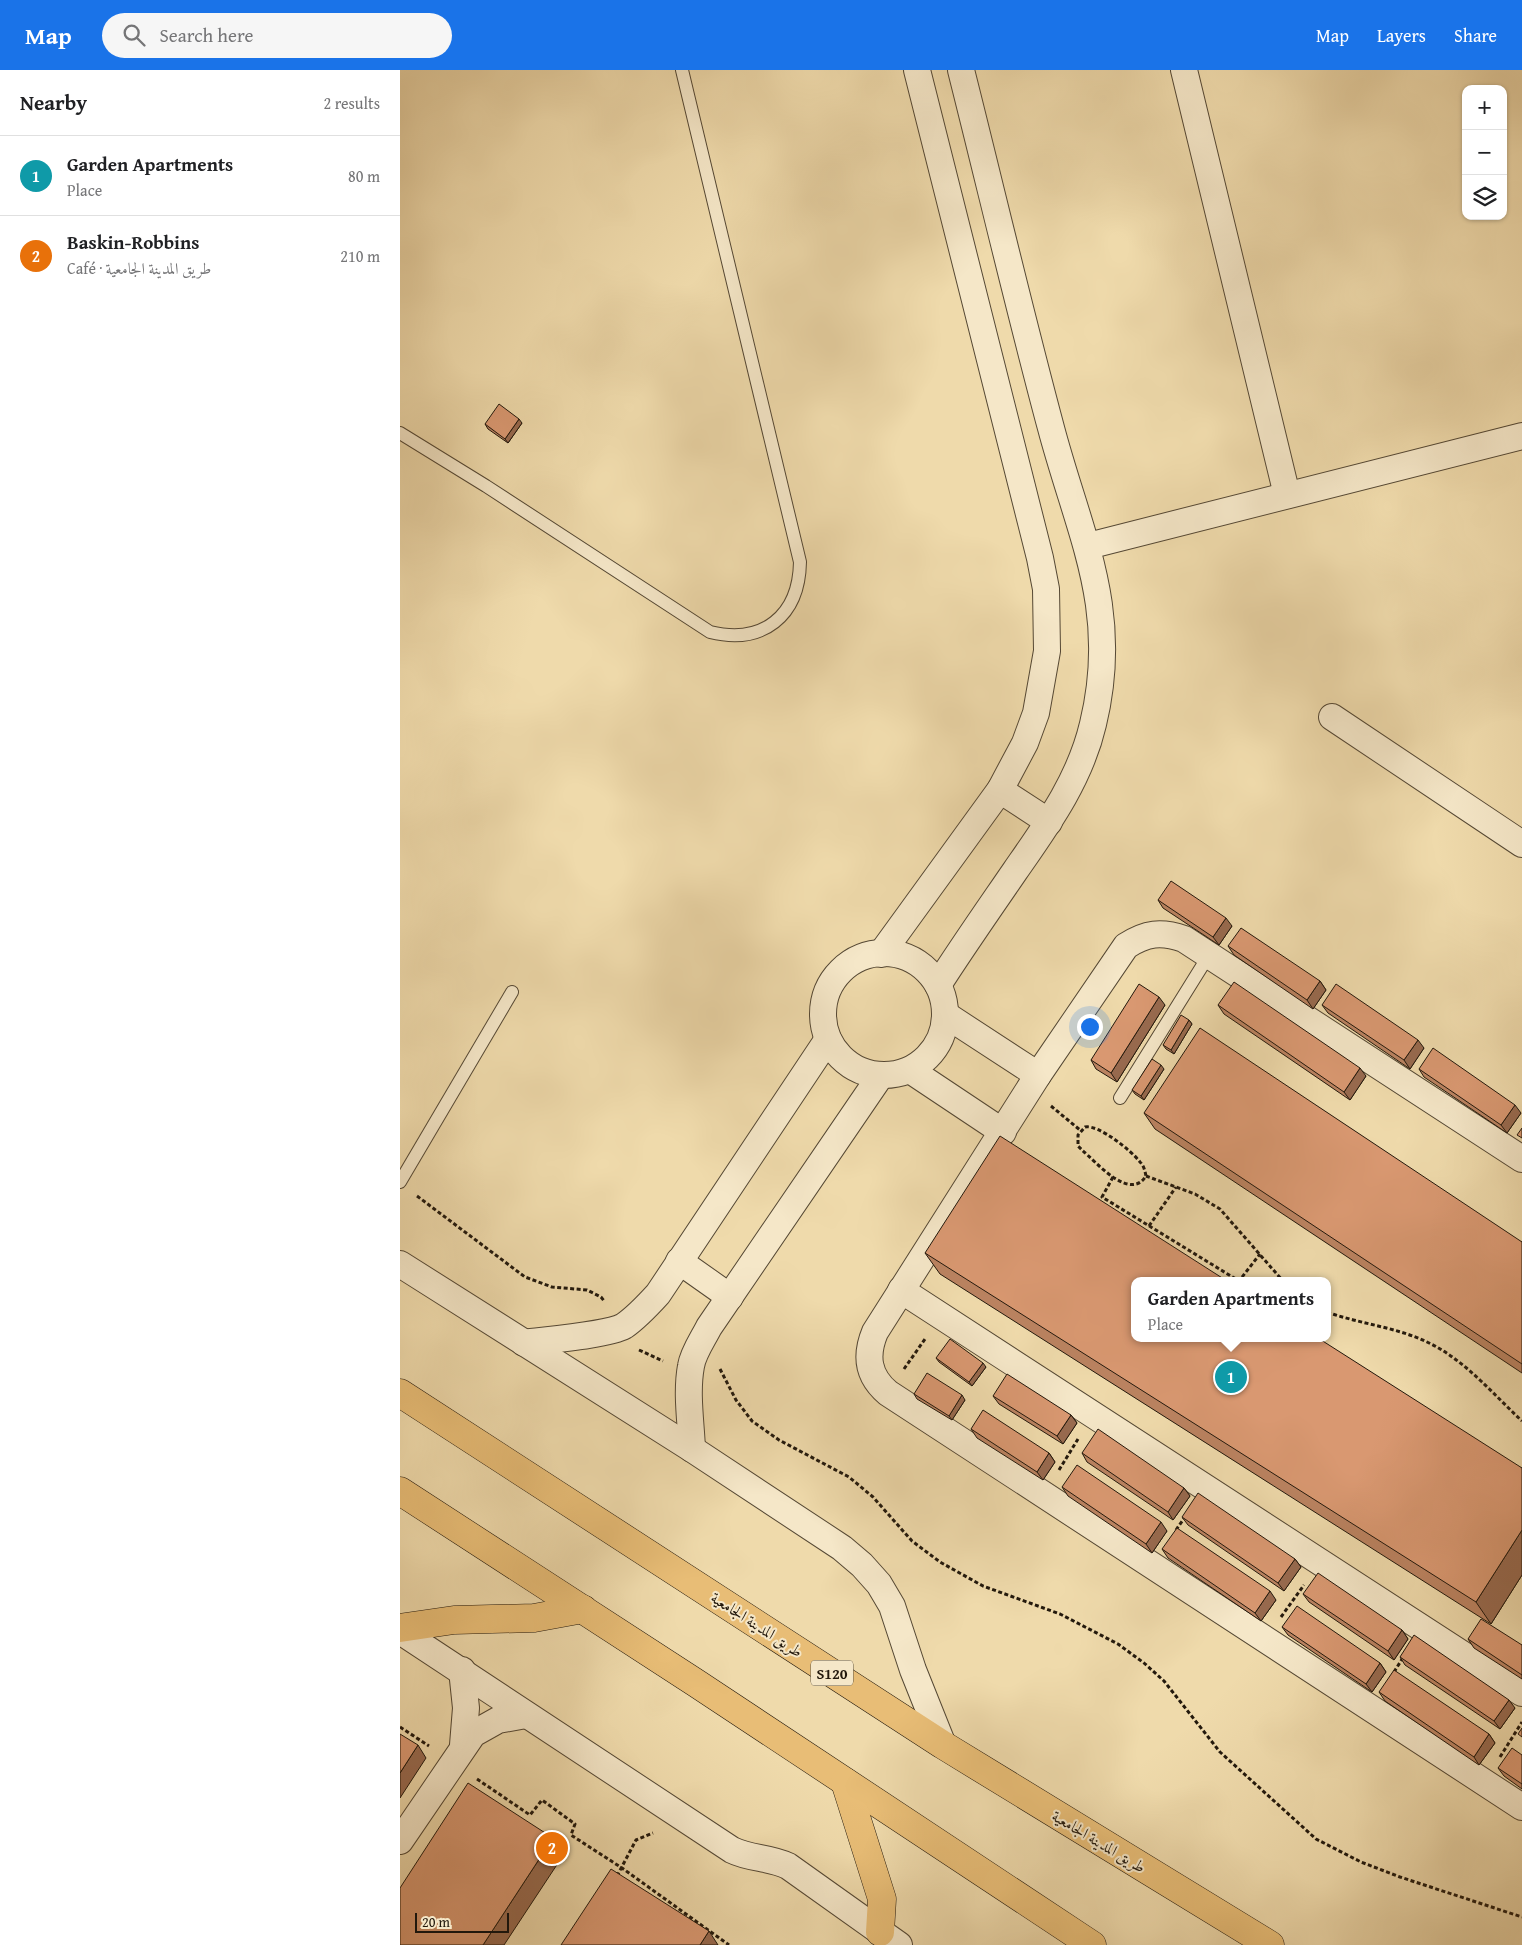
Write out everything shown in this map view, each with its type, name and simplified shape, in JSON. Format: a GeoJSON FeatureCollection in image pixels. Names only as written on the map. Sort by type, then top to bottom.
{"type":"FeatureCollection","features":[{"type":"Feature","properties":{"kind":"main road","name":"طريق المدينة الجامعية"},"geometry":{"type":"LineString","coordinates":[[400,1393],[943,1745],[1270,1945]]}},
{"type":"Feature","properties":{"kind":"main road"},"geometry":{"type":"LineString","coordinates":[[400,1491],[583,1609],[1092,1945]]}},
{"type":"Feature","properties":{"kind":"main road"},"geometry":{"type":"LineString","coordinates":[[400,1629],[454,1620],[534,1618],[583,1609]]}},
{"type":"Feature","properties":{"kind":"main road"},"geometry":{"type":"LineString","coordinates":[[846,1782],[882,1899],[887,1940]]}},
{"type":"Feature","properties":{"kind":"street"},"geometry":{"type":"LineString","coordinates":[[881,954],[1000,790],[1025,743],[1036,713],[1047,652],[1046,589],[1012,441],[917,70]]}},
{"type":"Feature","properties":{"kind":"street"},"geometry":{"type":"LineString","coordinates":[[938,984],[1049,822],[1079,767],[1093,726],[1101,683],[1103,640],[1099,596],[1088,546],[1051,430],[961,70]]}},
{"type":"Feature","properties":{"kind":"street"},"geometry":{"type":"LineString","coordinates":[[1184,70],[1287,495]]}},
{"type":"Feature","properties":{"kind":"street"},"geometry":{"type":"LineString","coordinates":[[1012,441],[1051,430]]}},
{"type":"Feature","properties":{"kind":"street"},"geometry":{"type":"LineString","coordinates":[[1088,546],[1522,436]]}},
{"type":"Feature","properties":{"kind":"street"},"geometry":{"type":"LineString","coordinates":[[1332,717],[1522,844]]}},
{"type":"Feature","properties":{"kind":"street"},"geometry":{"type":"LineString","coordinates":[[1000,790],[1049,822]]}},
{"type":"Feature","properties":{"kind":"street"},"geometry":{"type":"LineString","coordinates":[[1522,1159],[1184,939],[1170,934],[1154,933],[1139,938],[1126,946],[1034,1081],[902,1290],[870,1345],[869,1360],[872,1374],[880,1386],[888,1393],[1522,1807]]}},
{"type":"Feature","properties":{"kind":"street"},"geometry":{"type":"LineString","coordinates":[[881,954],[908,958],[930,974],[938,984],[945,1004],[946,1015],[943,1032],[936,1048],[924,1061],[910,1070],[881,1075],[864,1072],[849,1064],[837,1053],[828,1039],[824,1023],[824,1006],[833,983],[849,965],[864,957],[881,954]]}},
{"type":"Feature","properties":{"kind":"street"},"geometry":{"type":"LineString","coordinates":[[946,1015],[1034,1081]]}},
{"type":"Feature","properties":{"kind":"street"},"geometry":{"type":"LineString","coordinates":[[524,1343],[608,1331],[623,1326],[646,1308],[828,1039]]}},
{"type":"Feature","properties":{"kind":"street"},"geometry":{"type":"LineString","coordinates":[[910,1070],[1002,1132]]}},
{"type":"Feature","properties":{"kind":"street"},"geometry":{"type":"LineString","coordinates":[[692,1449],[691,1365],[709,1327],[881,1075]]}},
{"type":"Feature","properties":{"kind":"street"},"geometry":{"type":"LineString","coordinates":[[679,1261],[730,1297]]}},
{"type":"Feature","properties":{"kind":"street"},"geometry":{"type":"LineString","coordinates":[[400,1264],[692,1449],[842,1548],[862,1564],[879,1584],[892,1606],[913,1670],[943,1745]]}},
{"type":"Feature","properties":{"kind":"street"},"geometry":{"type":"LineString","coordinates":[[902,1290],[1522,1693]]}},
{"type":"Feature","properties":{"kind":"street"},"geometry":{"type":"LineString","coordinates":[[400,1629],[526,1715],[739,1854],[778,1861],[788,1866],[887,1940]]}},
{"type":"Feature","properties":{"kind":"street"},"geometry":{"type":"LineString","coordinates":[[458,1754],[466,1708],[462,1670]]}},
{"type":"Feature","properties":{"kind":"street"},"geometry":{"type":"LineString","coordinates":[[400,1841],[473,1734],[498,1720],[526,1715]]}},
{"type":"Feature","properties":{"kind":"lane"},"geometry":{"type":"LineString","coordinates":[[400,433],[486,486],[710,632],[727,636],[752,633],[775,622],[787,610],[795,596],[800,579],[800,562],[682,70]]}},
{"type":"Feature","properties":{"kind":"lane"},"geometry":{"type":"LineString","coordinates":[[1120,1098],[1209,955]]}},
{"type":"Feature","properties":{"kind":"lane"},"geometry":{"type":"LineString","coordinates":[[400,1182],[512,992]]}},
{"type":"Feature","properties":{"kind":"path"},"geometry":{"type":"LineString","coordinates":[[1034,1081],[1080,1130]]}},
{"type":"Feature","properties":{"kind":"path"},"geometry":{"type":"LineString","coordinates":[[1146,1176],[1143,1181],[1130,1186],[1113,1177],[1078,1146],[1080,1130],[1089,1126],[1099,1129],[1138,1158],[1146,1176],[1195,1194],[1220,1209],[1280,1277]]}},
{"type":"Feature","properties":{"kind":"path"},"geometry":{"type":"LineString","coordinates":[[1113,1177],[1102,1197],[1234,1277]]}},
{"type":"Feature","properties":{"kind":"path"},"geometry":{"type":"LineString","coordinates":[[1149,1226],[1176,1186]]}},
{"type":"Feature","properties":{"kind":"path"},"geometry":{"type":"LineString","coordinates":[[414,1194],[525,1277],[545,1285],[579,1288],[601,1297],[623,1326],[630,1342],[642,1352],[664,1362],[691,1365],[716,1360],[736,1400],[752,1421],[779,1440],[849,1477],[872,1497],[912,1540],[940,1562],[983,1586],[1037,1604],[1118,1644],[1144,1663],[1164,1682],[1220,1752],[1316,1839],[1361,1862],[1400,1877],[1522,1917]]}},
{"type":"Feature","properties":{"kind":"path"},"geometry":{"type":"LineString","coordinates":[[1241,1277],[1260,1254]]}},
{"type":"Feature","properties":{"kind":"path"},"geometry":{"type":"LineString","coordinates":[[1331,1313],[1412,1336],[1440,1349],[1465,1368],[1522,1421]]}},
{"type":"Feature","properties":{"kind":"path"},"geometry":{"type":"LineString","coordinates":[[888,1393],[940,1316]]}},
{"type":"Feature","properties":{"kind":"path"},"geometry":{"type":"LineString","coordinates":[[1043,1494],[1093,1415]]}},
{"type":"Feature","properties":{"kind":"path"},"geometry":{"type":"LineString","coordinates":[[1154,1566],[1204,1487]]}},
{"type":"Feature","properties":{"kind":"path"},"geometry":{"type":"LineString","coordinates":[[1265,1639],[1320,1562]]}},
{"type":"Feature","properties":{"kind":"path"},"geometry":{"type":"LineString","coordinates":[[1370,1708],[1422,1628]]}},
{"type":"Feature","properties":{"kind":"path"},"geometry":{"type":"LineString","coordinates":[[1484,1782],[1522,1721]]}},
{"type":"Feature","properties":{"kind":"path"},"geometry":{"type":"LineString","coordinates":[[400,1727],[458,1754],[530,1815],[542,1800],[576,1824],[571,1835],[622,1868],[729,1945]]}},
{"type":"Feature","properties":{"kind":"path"},"geometry":{"type":"LineString","coordinates":[[612,1884],[636,1840],[658,1832],[656,1818],[661,1802]]}},
{"type":"Feature","properties":{"kind":"building"},"geometry":{"type":"Polygon","coordinates":[[[499,404],[519,419],[505,439],[485,424],[499,404]]]}},
{"type":"Feature","properties":{"kind":"building"},"geometry":{"type":"Polygon","coordinates":[[[1171,881],[1226,918],[1213,937],[1158,900],[1171,881]]]}},
{"type":"Feature","properties":{"kind":"building"},"geometry":{"type":"Polygon","coordinates":[[[1241,928],[1320,981],[1307,1000],[1228,946],[1241,928]]]}},
{"type":"Feature","properties":{"kind":"building"},"geometry":{"type":"Polygon","coordinates":[[[1234,982],[1360,1068],[1344,1092],[1218,1005],[1234,982]]]}},
{"type":"Feature","properties":{"kind":"building"},"geometry":{"type":"Polygon","coordinates":[[[1139,984],[1159,997],[1111,1073],[1091,1060],[1139,984]]]}},
{"type":"Feature","properties":{"kind":"building"},"geometry":{"type":"Polygon","coordinates":[[[1336,984],[1418,1040],[1404,1060],[1322,1005],[1336,984]]]}},
{"type":"Feature","properties":{"kind":"building"},"geometry":{"type":"Polygon","coordinates":[[[1181,1015],[1189,1020],[1171,1050],[1163,1045],[1181,1015]]]}},
{"type":"Feature","properties":{"kind":"building"},"geometry":{"type":"Polygon","coordinates":[[[1200,1028],[1522,1242],[1522,1364],[1144,1113],[1200,1028]]]}},
{"type":"Feature","properties":{"kind":"building"},"geometry":{"type":"Polygon","coordinates":[[[1433,1048],[1515,1105],[1501,1125],[1419,1069],[1433,1048]]]}},
{"type":"Feature","properties":{"kind":"building"},"geometry":{"type":"Polygon","coordinates":[[[1152,1059],[1161,1065],[1141,1096],[1132,1090],[1152,1059]]]}},
{"type":"Feature","properties":{"kind":"building"},"geometry":{"type":"Polygon","coordinates":[[[1522,1128],[1522,1138],[1517,1135],[1522,1128]]]}},
{"type":"Feature","properties":{"kind":"building"},"geometry":{"type":"Polygon","coordinates":[[[1000,1136],[1221,1277],[1131,1277],[1131,1342],[1324,1342],[1522,1468],[1522,1530],[1476,1602],[925,1253],[1000,1136]]]}},
{"type":"Feature","properties":{"kind":"building"},"geometry":{"type":"Polygon","coordinates":[[[950,1339],[983,1363],[969,1382],[936,1358],[950,1339]]]}},
{"type":"Feature","properties":{"kind":"building"},"geometry":{"type":"Polygon","coordinates":[[[927,1373],[962,1395],[949,1416],[914,1394],[927,1373]]]}},
{"type":"Feature","properties":{"kind":"building"},"geometry":{"type":"Polygon","coordinates":[[[1007,1374],[1071,1415],[1057,1436],[993,1396],[1007,1374]]]}},
{"type":"Feature","properties":{"kind":"building"},"geometry":{"type":"Polygon","coordinates":[[[983,1410],[1049,1453],[1037,1472],[971,1429],[983,1410]]]}},
{"type":"Feature","properties":{"kind":"building"},"geometry":{"type":"Polygon","coordinates":[[[1098,1429],[1184,1488],[1168,1512],[1082,1453],[1098,1429]]]}},
{"type":"Feature","properties":{"kind":"building"},"geometry":{"type":"Polygon","coordinates":[[[1077,1465],[1161,1522],[1146,1544],[1062,1487],[1077,1465]]]}},
{"type":"Feature","properties":{"kind":"building"},"geometry":{"type":"Polygon","coordinates":[[[1198,1493],[1295,1559],[1278,1583],[1182,1517],[1198,1493]]]}},
{"type":"Feature","properties":{"kind":"building"},"geometry":{"type":"Polygon","coordinates":[[[1177,1528],[1270,1591],[1255,1613],[1162,1549],[1177,1528]]]}},
{"type":"Feature","properties":{"kind":"building"},"geometry":{"type":"Polygon","coordinates":[[[1318,1573],[1402,1630],[1388,1651],[1303,1594],[1318,1573]]]}},
{"type":"Feature","properties":{"kind":"building"},"geometry":{"type":"Polygon","coordinates":[[[1297,1606],[1380,1663],[1366,1684],[1282,1627],[1297,1606]]]}},
{"type":"Feature","properties":{"kind":"building"},"geometry":{"type":"Polygon","coordinates":[[[1481,1619],[1522,1645],[1522,1675],[1468,1639],[1481,1619]]]}},
{"type":"Feature","properties":{"kind":"building"},"geometry":{"type":"Polygon","coordinates":[[[1414,1635],[1509,1700],[1494,1721],[1400,1657],[1414,1635]]]}},
{"type":"Feature","properties":{"kind":"building"},"geometry":{"type":"Polygon","coordinates":[[[1394,1670],[1489,1734],[1474,1757],[1379,1692],[1394,1670]]]}},
{"type":"Feature","properties":{"kind":"building"},"geometry":{"type":"Polygon","coordinates":[[[1522,1728],[1522,1737],[1518,1734],[1522,1728]]]}},
{"type":"Feature","properties":{"kind":"building"},"geometry":{"type":"Polygon","coordinates":[[[400,1734],[418,1745],[400,1773],[400,1734]]]}},
{"type":"Feature","properties":{"kind":"building"},"geometry":{"type":"Polygon","coordinates":[[[1512,1748],[1522,1755],[1522,1784],[1498,1768],[1512,1748]]]}},
{"type":"Feature","properties":{"kind":"building"},"geometry":{"type":"Polygon","coordinates":[[[468,1783],[553,1838],[483,1945],[400,1945],[400,1888],[468,1783]]]}},
{"type":"Feature","properties":{"kind":"building"},"geometry":{"type":"Polygon","coordinates":[[[611,1869],[709,1931],[700,1945],[561,1945],[611,1869]]]}},
{"type":"Feature","properties":{"kind":"place","name":"Garden Apartments"},"geometry":{"type":"Point","coordinates":[1231,1377]}},
{"type":"Feature","properties":{"kind":"place","name":"Baskin-Robbins"},"geometry":{"type":"Point","coordinates":[552,1848]}}]}
